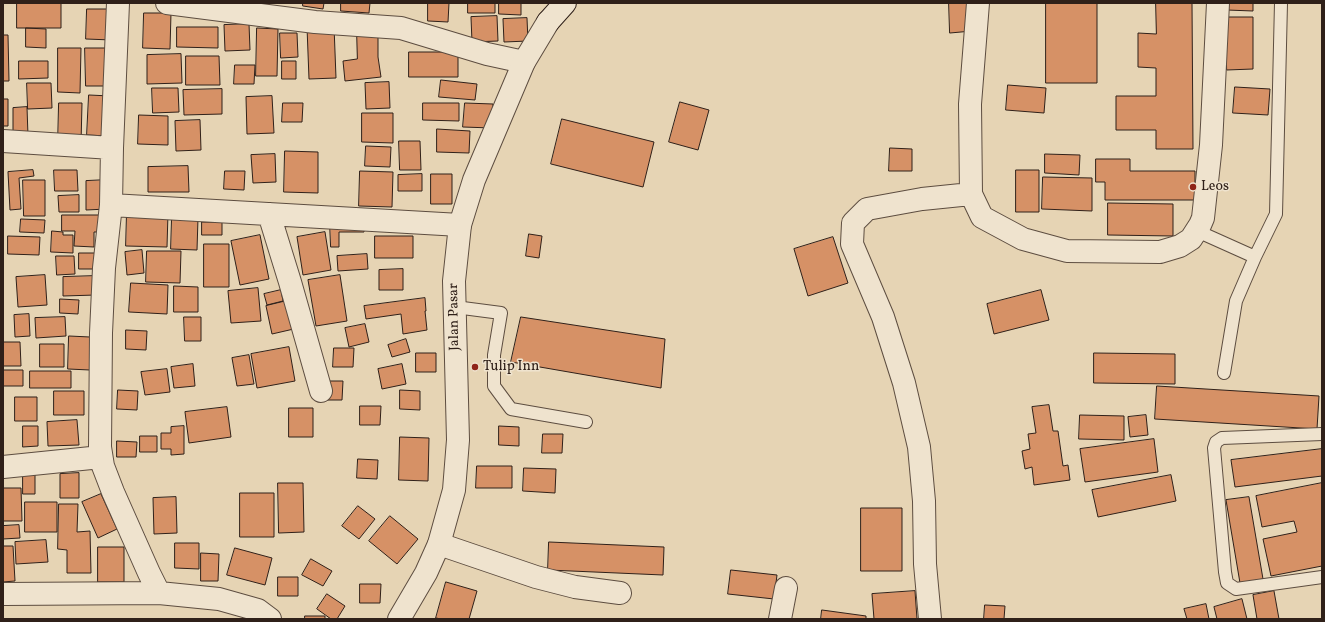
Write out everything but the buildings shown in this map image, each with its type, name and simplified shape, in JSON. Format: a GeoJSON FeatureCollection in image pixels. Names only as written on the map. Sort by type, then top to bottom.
{"type":"FeatureCollection","features":[{"type":"Feature","properties":{"kind":"street"},"geometry":{"type":"LineString","coordinates":[[118,3],[111,205],[104,268],[101,333],[101,457],[112,492],[159,593]]}},
{"type":"Feature","properties":{"kind":"street"},"geometry":{"type":"LineString","coordinates":[[167,3],[314,22],[401,28],[487,54],[524,62]]}},
{"type":"Feature","properties":{"kind":"street","name":"Jalan Pasar"},"geometry":{"type":"LineString","coordinates":[[399,619],[426,573],[439,544],[454,490],[458,440],[454,281],[460,225],[474,180],[547,12],[565,3]]}},
{"type":"Feature","properties":{"kind":"street"},"geometry":{"type":"LineString","coordinates":[[978,3],[970,104],[971,194],[982,217],[1023,239],[1067,251],[1160,252],[1180,246],[1191,239],[1197,231],[1203,218],[1211,145],[1218,3]]}},
{"type":"Feature","properties":{"kind":"street"},"geometry":{"type":"LineString","coordinates":[[3,142],[112,148]]}},
{"type":"Feature","properties":{"kind":"street"},"geometry":{"type":"LineString","coordinates":[[930,619],[925,564],[924,501],[919,447],[904,383],[884,317],[852,244],[853,223],[867,209],[922,199],[971,194]]}},
{"type":"Feature","properties":{"kind":"street"},"geometry":{"type":"LineString","coordinates":[[111,205],[460,225]]}},
{"type":"Feature","properties":{"kind":"street"},"geometry":{"type":"LineString","coordinates":[[269,214],[321,391]]}},
{"type":"Feature","properties":{"kind":"street"},"geometry":{"type":"LineString","coordinates":[[3,467],[101,457]]}},
{"type":"Feature","properties":{"kind":"street"},"geometry":{"type":"LineString","coordinates":[[439,544],[536,577],[575,587],[620,593]]}},
{"type":"Feature","properties":{"kind":"street"},"geometry":{"type":"LineString","coordinates":[[780,619],[786,588]]}},
{"type":"Feature","properties":{"kind":"street"},"geometry":{"type":"LineString","coordinates":[[3,594],[159,593],[219,599],[258,610],[270,619]]}},
{"type":"Feature","properties":{"kind":"lane"},"geometry":{"type":"LineString","coordinates":[[1224,373],[1236,301],[1254,257],[1276,214],[1281,3]]}},
{"type":"Feature","properties":{"kind":"lane"},"geometry":{"type":"LineString","coordinates":[[1197,231],[1254,257]]}},
{"type":"Feature","properties":{"kind":"lane"},"geometry":{"type":"LineString","coordinates":[[455,307],[501,314],[494,355],[494,386],[511,409],[586,422]]}},
{"type":"Feature","properties":{"kind":"lane"},"geometry":{"type":"LineString","coordinates":[[1322,434],[1222,438],[1216,442],[1214,448],[1227,583],[1236,589],[1322,577]]}},
{"type":"Feature","properties":{"kind":"place","name":"Leos"},"geometry":{"type":"Point","coordinates":[1193,187]}},
{"type":"Feature","properties":{"kind":"place","name":"Tulip Inn"},"geometry":{"type":"Point","coordinates":[475,367]}}]}
